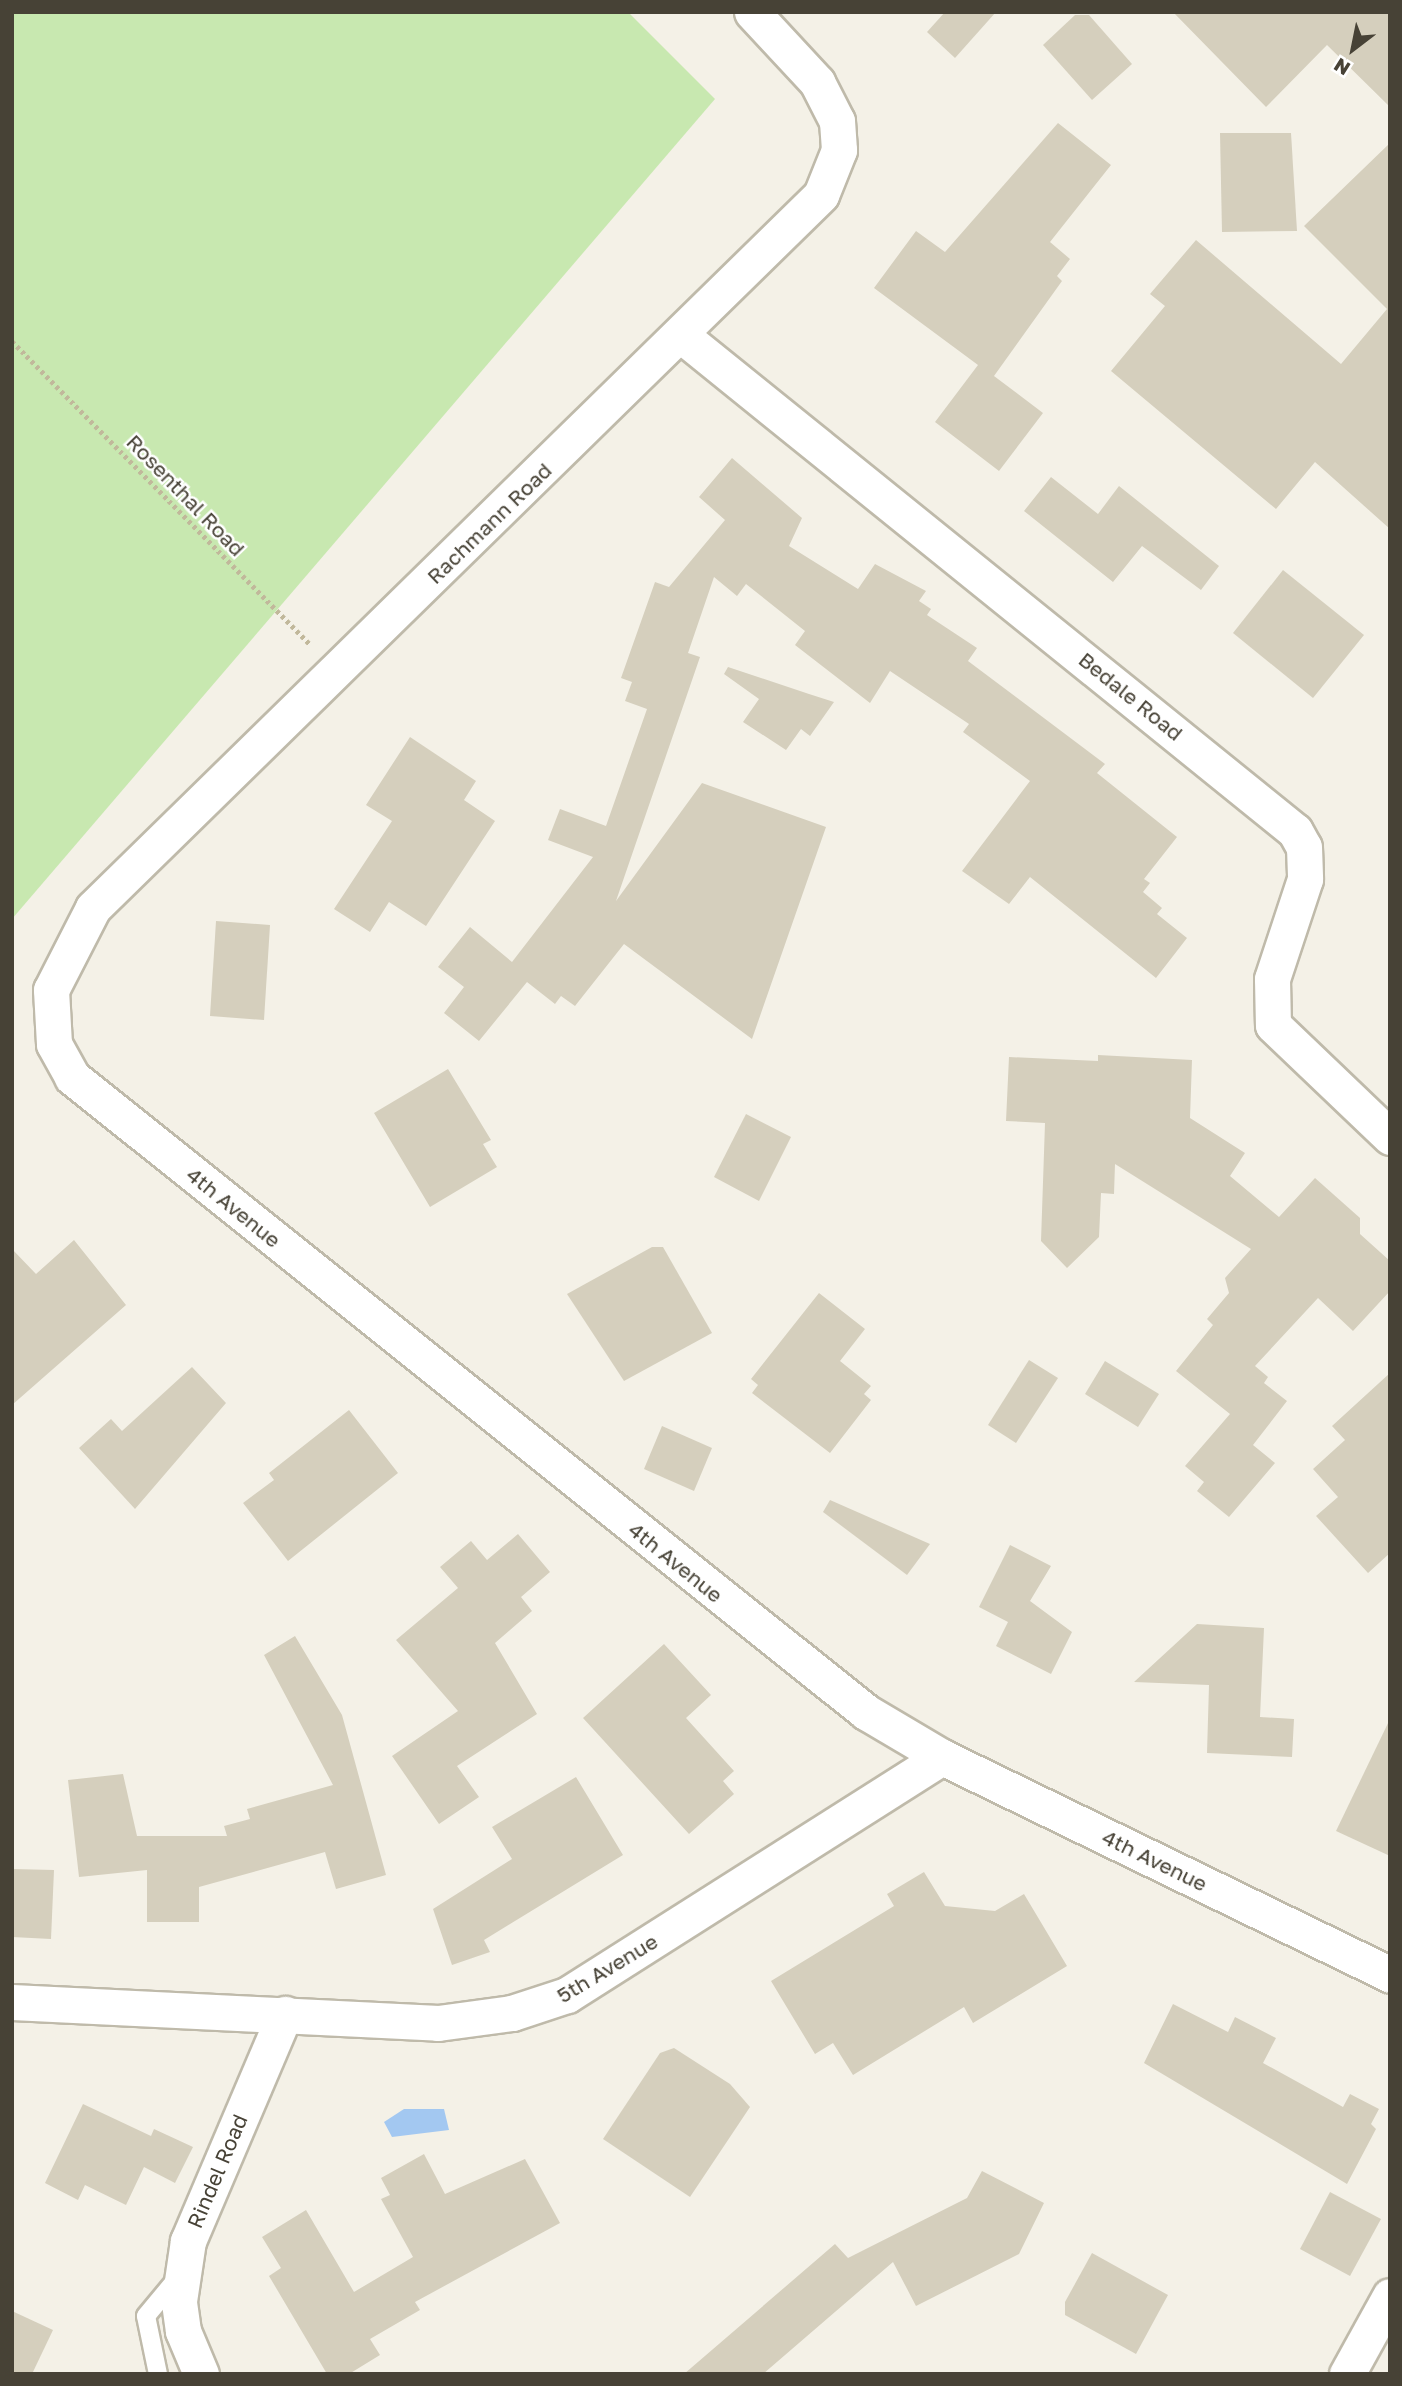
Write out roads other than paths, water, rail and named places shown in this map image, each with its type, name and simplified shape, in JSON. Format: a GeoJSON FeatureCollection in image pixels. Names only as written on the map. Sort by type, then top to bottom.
{"type":"FeatureCollection","features":[{"type":"Feature","properties":{"kind":"street","name":"Rachmann Road"},"geometry":{"type":"LineString","coordinates":[[50,1028],[55,976],[93,908],[813,205],[839,150],[837,121],[817,82],[752,12]]}},
{"type":"Feature","properties":{"kind":"street","name":"Bedale Road"},"geometry":{"type":"LineString","coordinates":[[681,335],[1295,831],[1304,847],[1305,879],[1272,979],[1273,1025],[1390,1137]]}},
{"type":"Feature","properties":{"kind":"street","name":"4th Avenue"},"geometry":{"type":"LineString","coordinates":[[50,1028],[72,1077],[828,1684],[942,1757],[1390,1975]]}},
{"type":"Feature","properties":{"kind":"street","name":"5th Avenue"},"geometry":{"type":"LineString","coordinates":[[12,2002],[438,2023],[552,2001],[942,1757]]}},
{"type":"Feature","properties":{"kind":"street","name":"Rindel Road"},"geometry":{"type":"LineString","coordinates":[[201,2374],[183,2331],[183,2272],[196,2215],[285,2014]]}},
{"type":"Feature","properties":{"kind":"street"},"geometry":{"type":"LineString","coordinates":[[1347,2374],[1390,2296]]}},
{"type":"Feature","properties":{"kind":"lane"},"geometry":{"type":"LineString","coordinates":[[158,2374],[146,2316],[183,2272]]}},
{"type":"Feature","properties":{"kind":"water"},"geometry":{"type":"Polygon","coordinates":[[[404,2109],[444,2109],[449,2130],[392,2137],[384,2122],[404,2109]]]}}]}
